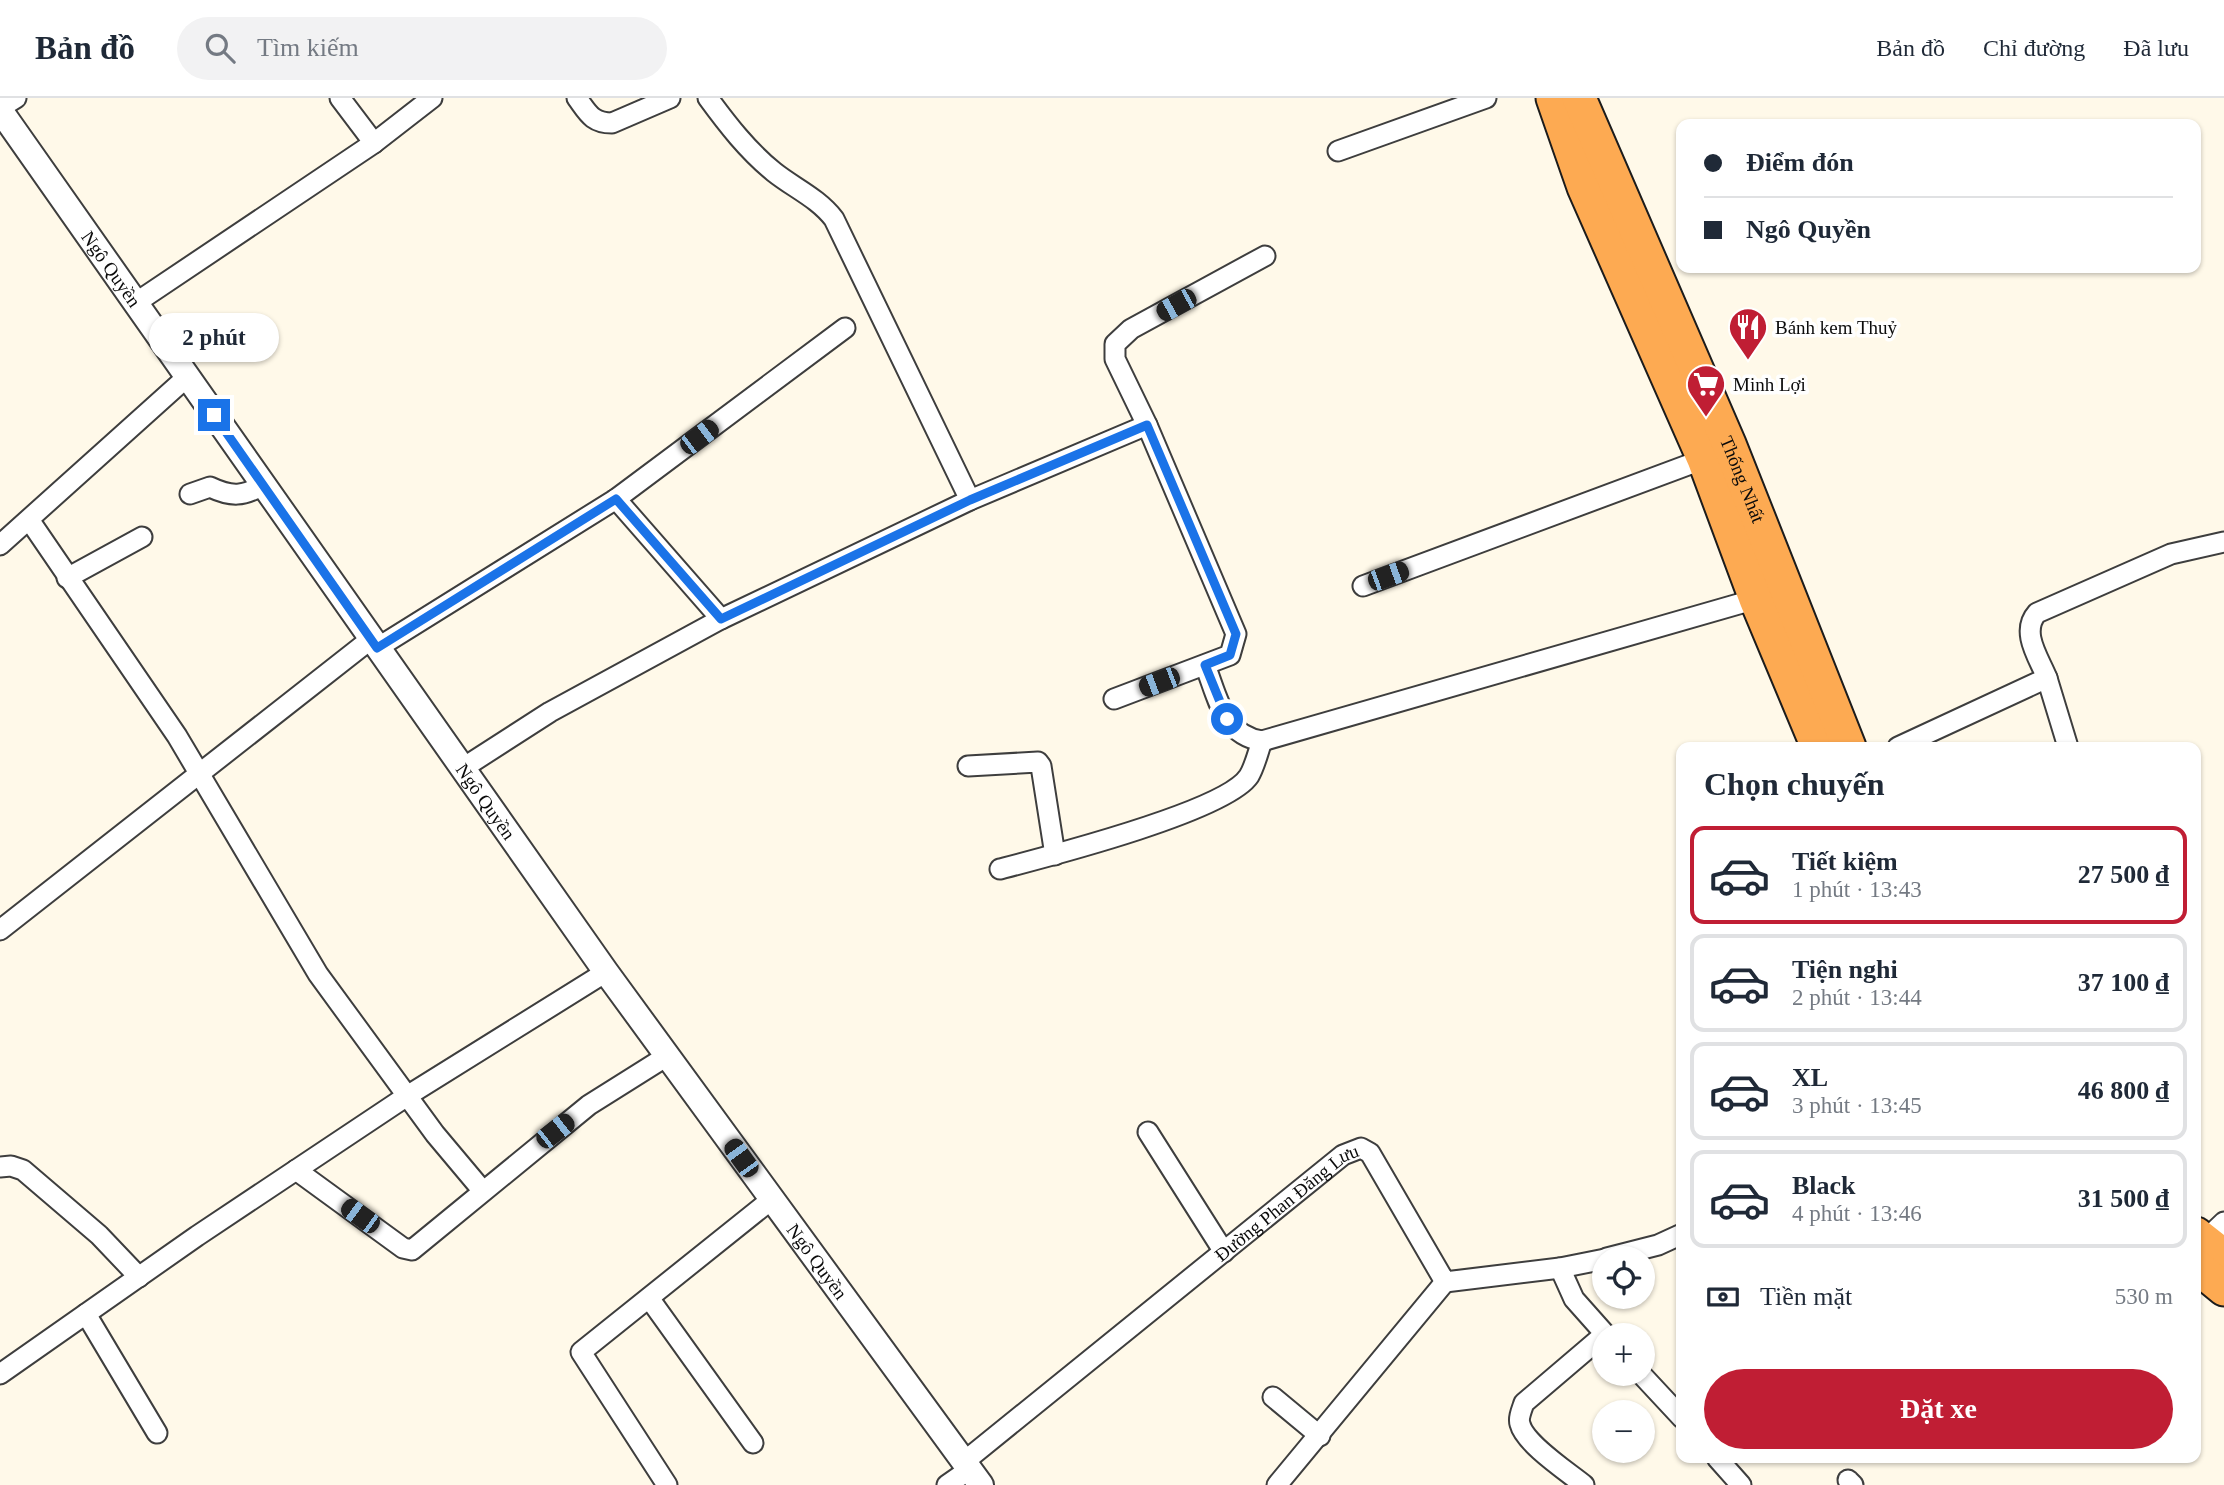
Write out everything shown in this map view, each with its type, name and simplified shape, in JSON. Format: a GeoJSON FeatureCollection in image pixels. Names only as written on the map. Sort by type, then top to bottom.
{"type":"FeatureCollection","features":[{"type":"Feature","properties":{"kind":"highway","name":"Thống Nhất"},"geometry":{"type":"LineString","coordinates":[[1568,103],[1584,187],[1704,459],[1756,599],[1798,658],[1846,742]]}},
{"type":"Feature","properties":{"kind":"highway","name":"Thống Nhất"},"geometry":{"type":"LineString","coordinates":[[1568,103],[1729,444],[1798,658],[1817,742]]}},
{"type":"Feature","properties":{"kind":"highway"},"geometry":{"type":"LineString","coordinates":[[2209,1244],[2224,1289]]}},
{"type":"Feature","properties":{"kind":"street"},"geometry":{"type":"LineString","coordinates":[[340,98],[374,143]]}},
{"type":"Feature","properties":{"kind":"street"},"geometry":{"type":"LineString","coordinates":[[134,304],[374,143],[432,98]]}},
{"type":"Feature","properties":{"kind":"street"},"geometry":{"type":"LineString","coordinates":[[577,98],[593,120],[602,123],[612,123],[670,98]]}},
{"type":"Feature","properties":{"kind":"street"},"geometry":{"type":"LineString","coordinates":[[708,98],[730,128],[771,170],[825,207],[834,219],[970,500]]}},
{"type":"Feature","properties":{"kind":"street"},"geometry":{"type":"LineString","coordinates":[[1338,151],[1486,98]]}},
{"type":"Feature","properties":{"kind":"street","name":"Ngô Quyền"},"geometry":{"type":"LineString","coordinates":[[4,109],[134,304],[264,484],[606,972],[972,1472]]}},
{"type":"Feature","properties":{"kind":"street"},"geometry":{"type":"LineString","coordinates":[[1114,699],[1230,655],[1236,634],[1147,425],[1115,359],[1115,344],[1132,329],[1265,256]]}},
{"type":"Feature","properties":{"kind":"street"},"geometry":{"type":"LineString","coordinates":[[0,930],[374,643],[616,499],[845,328]]}},
{"type":"Feature","properties":{"kind":"street"},"geometry":{"type":"LineString","coordinates":[[0,545],[30,522],[187,377]]}},
{"type":"Feature","properties":{"kind":"street"},"geometry":{"type":"LineString","coordinates":[[463,768],[550,712],[721,619],[970,500],[1147,425]]}},
{"type":"Feature","properties":{"kind":"street"},"geometry":{"type":"LineString","coordinates":[[1363,586],[1704,459]]}},
{"type":"Feature","properties":{"kind":"street"},"geometry":{"type":"LineString","coordinates":[[190,494],[211,487],[225,494],[242,495],[264,484]]}},
{"type":"Feature","properties":{"kind":"street"},"geometry":{"type":"LineString","coordinates":[[616,499],[721,619]]}},
{"type":"Feature","properties":{"kind":"street"},"geometry":{"type":"LineString","coordinates":[[30,522],[177,736],[318,974],[435,1135],[482,1190]]}},
{"type":"Feature","properties":{"kind":"street"},"geometry":{"type":"LineString","coordinates":[[67,578],[142,537]]}},
{"type":"Feature","properties":{"kind":"street"},"geometry":{"type":"LineString","coordinates":[[2066,742],[2047,678],[2029,635],[2031,620],[2037,613],[2171,554],[2224,542]]}},
{"type":"Feature","properties":{"kind":"street"},"geometry":{"type":"LineString","coordinates":[[1205,665],[1235,732],[1246,739],[1262,741],[1756,599]]}},
{"type":"Feature","properties":{"kind":"street"},"geometry":{"type":"LineString","coordinates":[[1909,742],[2047,678]]}},
{"type":"Feature","properties":{"kind":"street"},"geometry":{"type":"LineString","coordinates":[[1000,869],[1055,855],[1208,804],[1236,788],[1249,776],[1262,741]]}},
{"type":"Feature","properties":{"kind":"street"},"geometry":{"type":"LineString","coordinates":[[968,766],[1038,762],[1041,766],[1055,855]]}},
{"type":"Feature","properties":{"kind":"street"},"geometry":{"type":"LineString","coordinates":[[0,1374],[407,1096],[606,972]]}},
{"type":"Feature","properties":{"kind":"street"},"geometry":{"type":"LineString","coordinates":[[296,1170],[403,1248],[412,1250],[589,1105],[667,1056]]}},
{"type":"Feature","properties":{"kind":"street"},"geometry":{"type":"LineString","coordinates":[[1148,1132],[1224,1252]]}},
{"type":"Feature","properties":{"kind":"street","name":"Đường Phan Đăng Lưu"},"geometry":{"type":"LineString","coordinates":[[947,1485],[972,1472],[1224,1252],[1343,1155],[1361,1148],[1370,1153],[1445,1282]]}},
{"type":"Feature","properties":{"kind":"street"},"geometry":{"type":"LineString","coordinates":[[0,1167],[11,1166],[23,1170],[99,1234],[139,1277]]}},
{"type":"Feature","properties":{"kind":"street"},"geometry":{"type":"LineString","coordinates":[[667,1485],[581,1352],[772,1199]]}},
{"type":"Feature","properties":{"kind":"street"},"geometry":{"type":"LineString","coordinates":[[1654,1246],[1676,1237]]}},
{"type":"Feature","properties":{"kind":"street"},"geometry":{"type":"LineString","coordinates":[[1278,1485],[1445,1282],[1592,1262]]}},
{"type":"Feature","properties":{"kind":"street"},"geometry":{"type":"LineString","coordinates":[[1560,1268],[1574,1299],[1595,1323]]}},
{"type":"Feature","properties":{"kind":"street"},"geometry":{"type":"LineString","coordinates":[[649,1298],[753,1443]]}},
{"type":"Feature","properties":{"kind":"street"},"geometry":{"type":"LineString","coordinates":[[86,1314],[157,1433]]}},
{"type":"Feature","properties":{"kind":"street"},"geometry":{"type":"LineString","coordinates":[[1584,1485],[1532,1442],[1520,1426],[1519,1418],[1524,1403],[1592,1345]]}},
{"type":"Feature","properties":{"kind":"street"},"geometry":{"type":"LineString","coordinates":[[1652,1386],[1676,1412]]}},
{"type":"Feature","properties":{"kind":"street"},"geometry":{"type":"LineString","coordinates":[[1273,1397],[1320,1436]]}},
{"type":"Feature","properties":{"kind":"street"},"geometry":{"type":"LineString","coordinates":[[1721,1463],[1741,1485]]}},
{"type":"Feature","properties":{"kind":"place","name":"Bánh kem Thuỷ"},"geometry":{"type":"Point","coordinates":[1748,361]}},
{"type":"Feature","properties":{"kind":"place","name":"Minh Lợi"},"geometry":{"type":"Point","coordinates":[1706,418]}},
{"type":"Feature","properties":{"kind":"route"},"geometry":{"type":"LineString","coordinates":[[214,415],[377,648],[616,499],[721,619],[970,500],[1147,425],[1236,634],[1235,647],[1230,655],[1205,665],[1227,719]]}}]}
